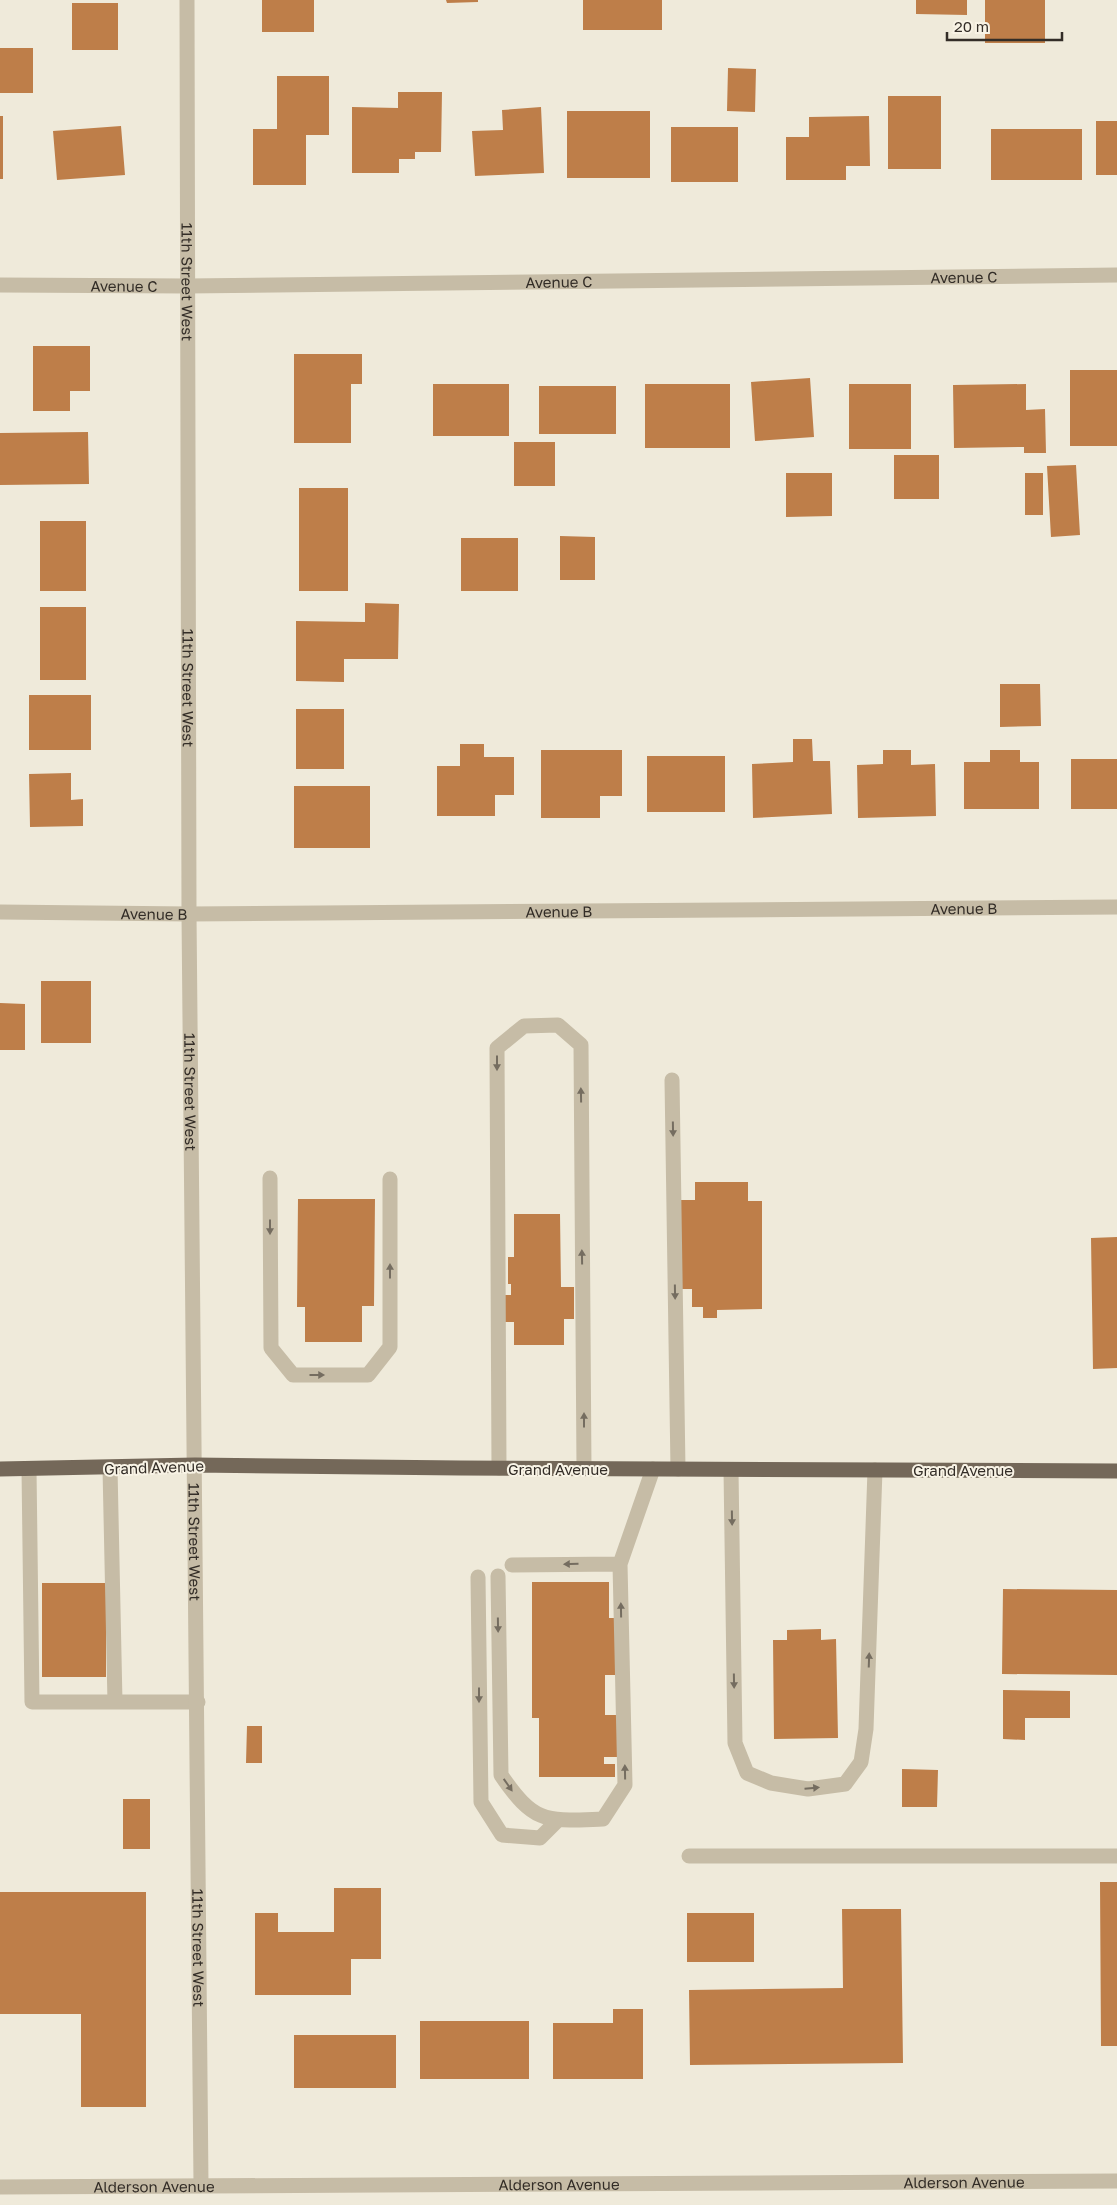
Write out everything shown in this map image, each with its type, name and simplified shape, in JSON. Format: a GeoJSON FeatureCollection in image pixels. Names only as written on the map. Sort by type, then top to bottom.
{"type":"FeatureCollection","features":[{"type":"Feature","properties":{"kind":"main road","name":"Grand Avenue"},"geometry":{"type":"LineString","coordinates":[[0,1469],[195,1465],[731,1470],[1117,1471]]}},
{"type":"Feature","properties":{"kind":"street","name":"11th Street West"},"geometry":{"type":"LineString","coordinates":[[187,0],[189,914],[198,1702],[201,2184]]}},
{"type":"Feature","properties":{"kind":"street","name":"Avenue C"},"geometry":{"type":"LineString","coordinates":[[0,284],[187,286],[1117,275]]}},
{"type":"Feature","properties":{"kind":"street","name":"Avenue B"},"geometry":{"type":"LineString","coordinates":[[0,912],[189,914],[1117,907]]}},
{"type":"Feature","properties":{"kind":"street"},"geometry":{"type":"LineString","coordinates":[[500,1468],[497,1048],[524,1026],[558,1025],[581,1045],[584,1468]]}},
{"type":"Feature","properties":{"kind":"street"},"geometry":{"type":"LineString","coordinates":[[672,1080],[678,1469]]}},
{"type":"Feature","properties":{"kind":"street"},"geometry":{"type":"LineString","coordinates":[[270,1178],[271,1348],[293,1375],[368,1375],[390,1347],[390,1179]]}},
{"type":"Feature","properties":{"kind":"street"},"geometry":{"type":"LineString","coordinates":[[110,1468],[115,1702]]}},
{"type":"Feature","properties":{"kind":"street"},"geometry":{"type":"LineString","coordinates":[[28,1469],[32,1702],[198,1702]]}},
{"type":"Feature","properties":{"kind":"street"},"geometry":{"type":"LineString","coordinates":[[498,1576],[501,1775],[517,1799],[537,1814],[557,1821],[604,1819],[625,1785],[620,1564],[653,1469]]}},
{"type":"Feature","properties":{"kind":"street"},"geometry":{"type":"LineString","coordinates":[[731,1470],[735,1743],[748,1774],[771,1783],[808,1790],[845,1784],[861,1762],[866,1729],[875,1470]]}},
{"type":"Feature","properties":{"kind":"street"},"geometry":{"type":"LineString","coordinates":[[512,1565],[620,1564]]}},
{"type":"Feature","properties":{"kind":"street"},"geometry":{"type":"LineString","coordinates":[[478,1577],[482,1802],[502,1835],[540,1838],[557,1821]]}},
{"type":"Feature","properties":{"kind":"street"},"geometry":{"type":"LineString","coordinates":[[689,1856],[1117,1856]]}},
{"type":"Feature","properties":{"kind":"street","name":"Alderson Avenue"},"geometry":{"type":"LineString","coordinates":[[0,2187],[201,2184],[1117,2180]]}},
{"type":"Feature","properties":{"kind":"building"},"geometry":{"type":"Polygon","coordinates":[[[262,0],[314,0],[314,32],[262,32],[262,0]]]}},
{"type":"Feature","properties":{"kind":"building"},"geometry":{"type":"Polygon","coordinates":[[[446,0],[478,0],[478,2],[447,3],[446,0]]]}},
{"type":"Feature","properties":{"kind":"building"},"geometry":{"type":"Polygon","coordinates":[[[583,0],[662,0],[662,30],[583,30],[583,0]]]}},
{"type":"Feature","properties":{"kind":"building"},"geometry":{"type":"Polygon","coordinates":[[[916,0],[967,0],[967,15],[916,14],[916,0]]]}},
{"type":"Feature","properties":{"kind":"building"},"geometry":{"type":"Polygon","coordinates":[[[985,0],[1045,0],[1045,43],[985,43],[985,0]]]}},
{"type":"Feature","properties":{"kind":"building"},"geometry":{"type":"Polygon","coordinates":[[[72,3],[118,3],[118,50],[72,50],[72,3]]]}},
{"type":"Feature","properties":{"kind":"building"},"geometry":{"type":"Polygon","coordinates":[[[0,48],[33,48],[33,93],[0,93],[0,48]]]}},
{"type":"Feature","properties":{"kind":"building"},"geometry":{"type":"Polygon","coordinates":[[[728,68],[756,69],[755,112],[727,111],[728,68]]]}},
{"type":"Feature","properties":{"kind":"building"},"geometry":{"type":"Polygon","coordinates":[[[277,76],[329,76],[329,135],[306,135],[306,185],[253,185],[253,129],[277,129],[277,76]]]}},
{"type":"Feature","properties":{"kind":"building"},"geometry":{"type":"Polygon","coordinates":[[[398,92],[442,92],[441,152],[415,152],[415,159],[399,159],[399,173],[352,173],[352,107],[398,108],[398,92]]]}},
{"type":"Feature","properties":{"kind":"building"},"geometry":{"type":"Polygon","coordinates":[[[888,96],[941,96],[941,169],[888,169],[888,96]]]}},
{"type":"Feature","properties":{"kind":"building"},"geometry":{"type":"Polygon","coordinates":[[[541,107],[544,173],[475,176],[472,131],[503,130],[502,110],[541,107]]]}},
{"type":"Feature","properties":{"kind":"building"},"geometry":{"type":"Polygon","coordinates":[[[567,111],[650,111],[650,178],[567,178],[567,111]]]}},
{"type":"Feature","properties":{"kind":"building"},"geometry":{"type":"Polygon","coordinates":[[[0,116],[3,116],[3,179],[0,179],[0,116]]]}},
{"type":"Feature","properties":{"kind":"building"},"geometry":{"type":"Polygon","coordinates":[[[869,116],[870,166],[846,166],[846,180],[786,180],[786,137],[809,137],[809,117],[869,116]]]}},
{"type":"Feature","properties":{"kind":"building"},"geometry":{"type":"Polygon","coordinates":[[[1096,121],[1117,121],[1117,175],[1096,175],[1096,121]]]}},
{"type":"Feature","properties":{"kind":"building"},"geometry":{"type":"Polygon","coordinates":[[[121,126],[125,175],[57,180],[53,131],[121,126]]]}},
{"type":"Feature","properties":{"kind":"building"},"geometry":{"type":"Polygon","coordinates":[[[671,127],[738,127],[738,182],[671,182],[671,127]]]}},
{"type":"Feature","properties":{"kind":"building"},"geometry":{"type":"Polygon","coordinates":[[[991,129],[1082,129],[1082,180],[991,180],[991,129]]]}},
{"type":"Feature","properties":{"kind":"building"},"geometry":{"type":"Polygon","coordinates":[[[33,346],[90,346],[90,391],[70,391],[70,411],[33,411],[33,346]]]}},
{"type":"Feature","properties":{"kind":"building"},"geometry":{"type":"Polygon","coordinates":[[[294,354],[362,354],[362,384],[351,384],[351,443],[294,443],[294,354]]]}},
{"type":"Feature","properties":{"kind":"building"},"geometry":{"type":"Polygon","coordinates":[[[1070,370],[1117,370],[1117,446],[1070,446],[1070,370]]]}},
{"type":"Feature","properties":{"kind":"building"},"geometry":{"type":"Polygon","coordinates":[[[810,378],[814,437],[755,441],[751,382],[810,378]]]}},
{"type":"Feature","properties":{"kind":"building"},"geometry":{"type":"Polygon","coordinates":[[[433,384],[509,384],[509,436],[433,436],[433,384]]]}},
{"type":"Feature","properties":{"kind":"building"},"geometry":{"type":"Polygon","coordinates":[[[645,384],[730,384],[730,448],[645,448],[645,384]]]}},
{"type":"Feature","properties":{"kind":"building"},"geometry":{"type":"Polygon","coordinates":[[[849,384],[911,384],[911,449],[849,449],[849,384]]]}},
{"type":"Feature","properties":{"kind":"building"},"geometry":{"type":"Polygon","coordinates":[[[1026,384],[1026,410],[1045,409],[1046,453],[1024,453],[1024,447],[954,448],[953,385],[1026,384]]]}},
{"type":"Feature","properties":{"kind":"building"},"geometry":{"type":"Polygon","coordinates":[[[539,386],[616,386],[616,434],[539,434],[539,386]]]}},
{"type":"Feature","properties":{"kind":"building"},"geometry":{"type":"Polygon","coordinates":[[[88,432],[89,484],[0,485],[0,433],[88,432]]]}},
{"type":"Feature","properties":{"kind":"building"},"geometry":{"type":"Polygon","coordinates":[[[514,442],[555,442],[555,486],[514,486],[514,442]]]}},
{"type":"Feature","properties":{"kind":"building"},"geometry":{"type":"Polygon","coordinates":[[[894,455],[939,455],[939,499],[894,499],[894,455]]]}},
{"type":"Feature","properties":{"kind":"building"},"geometry":{"type":"Polygon","coordinates":[[[1076,465],[1080,535],[1051,537],[1047,466],[1076,465]]]}},
{"type":"Feature","properties":{"kind":"building"},"geometry":{"type":"Polygon","coordinates":[[[786,473],[832,473],[832,516],[786,517],[786,473]]]}},
{"type":"Feature","properties":{"kind":"building"},"geometry":{"type":"Polygon","coordinates":[[[1025,473],[1043,473],[1043,515],[1025,515],[1025,473]]]}},
{"type":"Feature","properties":{"kind":"building"},"geometry":{"type":"Polygon","coordinates":[[[299,488],[348,488],[348,591],[299,591],[299,488]]]}},
{"type":"Feature","properties":{"kind":"building"},"geometry":{"type":"Polygon","coordinates":[[[40,521],[86,521],[86,591],[40,591],[40,521]]]}},
{"type":"Feature","properties":{"kind":"building"},"geometry":{"type":"Polygon","coordinates":[[[560,536],[595,537],[595,580],[560,580],[560,536]]]}},
{"type":"Feature","properties":{"kind":"building"},"geometry":{"type":"Polygon","coordinates":[[[461,538],[518,538],[518,591],[461,591],[461,538]]]}},
{"type":"Feature","properties":{"kind":"building"},"geometry":{"type":"Polygon","coordinates":[[[365,603],[399,604],[398,659],[344,659],[344,682],[296,681],[296,621],[365,622],[365,603]]]}},
{"type":"Feature","properties":{"kind":"building"},"geometry":{"type":"Polygon","coordinates":[[[40,607],[86,607],[86,680],[40,680],[40,607]]]}},
{"type":"Feature","properties":{"kind":"building"},"geometry":{"type":"Polygon","coordinates":[[[1000,684],[1040,684],[1041,726],[1000,727],[1000,684]]]}},
{"type":"Feature","properties":{"kind":"building"},"geometry":{"type":"Polygon","coordinates":[[[29,695],[91,695],[91,750],[29,750],[29,695]]]}},
{"type":"Feature","properties":{"kind":"building"},"geometry":{"type":"Polygon","coordinates":[[[296,709],[344,709],[344,769],[296,769],[296,709]]]}},
{"type":"Feature","properties":{"kind":"building"},"geometry":{"type":"Polygon","coordinates":[[[793,739],[812,739],[813,761],[830,761],[832,814],[753,818],[752,764],[793,762],[793,739]]]}},
{"type":"Feature","properties":{"kind":"building"},"geometry":{"type":"Polygon","coordinates":[[[460,744],[484,744],[484,757],[514,757],[514,795],[495,795],[495,816],[437,816],[437,766],[460,766],[460,744]]]}},
{"type":"Feature","properties":{"kind":"building"},"geometry":{"type":"Polygon","coordinates":[[[541,750],[622,750],[622,796],[600,796],[600,818],[541,818],[541,750]]]}},
{"type":"Feature","properties":{"kind":"building"},"geometry":{"type":"Polygon","coordinates":[[[883,750],[911,750],[911,765],[935,764],[936,816],[858,818],[857,765],[883,764],[883,750]]]}},
{"type":"Feature","properties":{"kind":"building"},"geometry":{"type":"Polygon","coordinates":[[[990,750],[1020,750],[1020,762],[1039,762],[1039,809],[964,809],[964,762],[990,762],[990,750]]]}},
{"type":"Feature","properties":{"kind":"building"},"geometry":{"type":"Polygon","coordinates":[[[647,756],[725,756],[725,812],[647,812],[647,756]]]}},
{"type":"Feature","properties":{"kind":"building"},"geometry":{"type":"Polygon","coordinates":[[[1071,759],[1117,759],[1117,809],[1071,809],[1071,759]]]}},
{"type":"Feature","properties":{"kind":"building"},"geometry":{"type":"Polygon","coordinates":[[[71,773],[71,800],[83,799],[83,826],[30,827],[29,774],[71,773]]]}},
{"type":"Feature","properties":{"kind":"building"},"geometry":{"type":"Polygon","coordinates":[[[294,786],[370,786],[370,848],[294,848],[294,786]]]}},
{"type":"Feature","properties":{"kind":"building"},"geometry":{"type":"Polygon","coordinates":[[[41,981],[91,981],[91,1043],[41,1043],[41,981]]]}},
{"type":"Feature","properties":{"kind":"building"},"geometry":{"type":"Polygon","coordinates":[[[0,1003],[25,1004],[25,1050],[0,1050],[0,1003]]]}},
{"type":"Feature","properties":{"kind":"building"},"geometry":{"type":"Polygon","coordinates":[[[695,1182],[748,1182],[748,1201],[762,1201],[762,1309],[717,1310],[717,1318],[703,1318],[703,1307],[692,1307],[692,1289],[681,1289],[680,1200],[695,1200],[695,1182]]]}},
{"type":"Feature","properties":{"kind":"building"},"geometry":{"type":"Polygon","coordinates":[[[298,1199],[375,1199],[374,1306],[362,1306],[362,1342],[305,1342],[305,1307],[297,1307],[298,1199]]]}},
{"type":"Feature","properties":{"kind":"building"},"geometry":{"type":"Polygon","coordinates":[[[514,1214],[560,1214],[561,1287],[574,1287],[574,1319],[564,1319],[564,1345],[514,1345],[514,1322],[504,1322],[504,1295],[511,1295],[511,1284],[508,1284],[508,1257],[514,1257],[514,1214]]]}},
{"type":"Feature","properties":{"kind":"building"},"geometry":{"type":"Polygon","coordinates":[[[1117,1237],[1117,1368],[1093,1369],[1091,1238],[1117,1237]]]}},
{"type":"Feature","properties":{"kind":"building"},"geometry":{"type":"Polygon","coordinates":[[[532,1582],[609,1582],[609,1618],[619,1618],[619,1675],[605,1675],[605,1715],[619,1715],[619,1757],[604,1757],[604,1764],[615,1764],[615,1777],[539,1777],[539,1718],[532,1718],[532,1582]]]}},
{"type":"Feature","properties":{"kind":"building"},"geometry":{"type":"Polygon","coordinates":[[[42,1583],[106,1583],[106,1677],[42,1677],[42,1583]]]}},
{"type":"Feature","properties":{"kind":"building"},"geometry":{"type":"Polygon","coordinates":[[[1003,1589],[1117,1590],[1117,1675],[1002,1674],[1003,1589]]]}},
{"type":"Feature","properties":{"kind":"building"},"geometry":{"type":"Polygon","coordinates":[[[821,1629],[821,1640],[836,1639],[838,1738],[774,1739],[773,1640],[787,1640],[787,1630],[821,1629]]]}},
{"type":"Feature","properties":{"kind":"building"},"geometry":{"type":"Polygon","coordinates":[[[1003,1690],[1070,1691],[1070,1718],[1025,1718],[1025,1740],[1003,1739],[1003,1690]]]}},
{"type":"Feature","properties":{"kind":"building"},"geometry":{"type":"Polygon","coordinates":[[[247,1726],[262,1726],[262,1763],[246,1763],[247,1726]]]}},
{"type":"Feature","properties":{"kind":"building"},"geometry":{"type":"Polygon","coordinates":[[[902,1769],[938,1770],[937,1807],[902,1807],[902,1769]]]}},
{"type":"Feature","properties":{"kind":"building"},"geometry":{"type":"Polygon","coordinates":[[[123,1799],[150,1799],[150,1849],[123,1849],[123,1799]]]}},
{"type":"Feature","properties":{"kind":"building"},"geometry":{"type":"Polygon","coordinates":[[[1100,1882],[1117,1882],[1117,2046],[1101,2046],[1100,1882]]]}},
{"type":"Feature","properties":{"kind":"building"},"geometry":{"type":"Polygon","coordinates":[[[334,1888],[381,1888],[381,1959],[351,1959],[351,1995],[255,1995],[255,1913],[278,1913],[278,1932],[334,1932],[334,1888]]]}},
{"type":"Feature","properties":{"kind":"building"},"geometry":{"type":"Polygon","coordinates":[[[0,1892],[146,1892],[146,2107],[81,2107],[81,2014],[0,2014],[0,1892]]]}},
{"type":"Feature","properties":{"kind":"building"},"geometry":{"type":"Polygon","coordinates":[[[842,1909],[901,1909],[903,2063],[690,2065],[689,1990],[843,1988],[842,1909]]]}},
{"type":"Feature","properties":{"kind":"building"},"geometry":{"type":"Polygon","coordinates":[[[687,1913],[754,1913],[754,1962],[687,1962],[687,1913]]]}},
{"type":"Feature","properties":{"kind":"building"},"geometry":{"type":"Polygon","coordinates":[[[613,2009],[643,2009],[643,2079],[553,2079],[553,2023],[613,2023],[613,2009]]]}},
{"type":"Feature","properties":{"kind":"building"},"geometry":{"type":"Polygon","coordinates":[[[420,2021],[529,2021],[529,2079],[420,2079],[420,2021]]]}},
{"type":"Feature","properties":{"kind":"building"},"geometry":{"type":"Polygon","coordinates":[[[294,2035],[396,2035],[396,2088],[294,2088],[294,2035]]]}}]}
